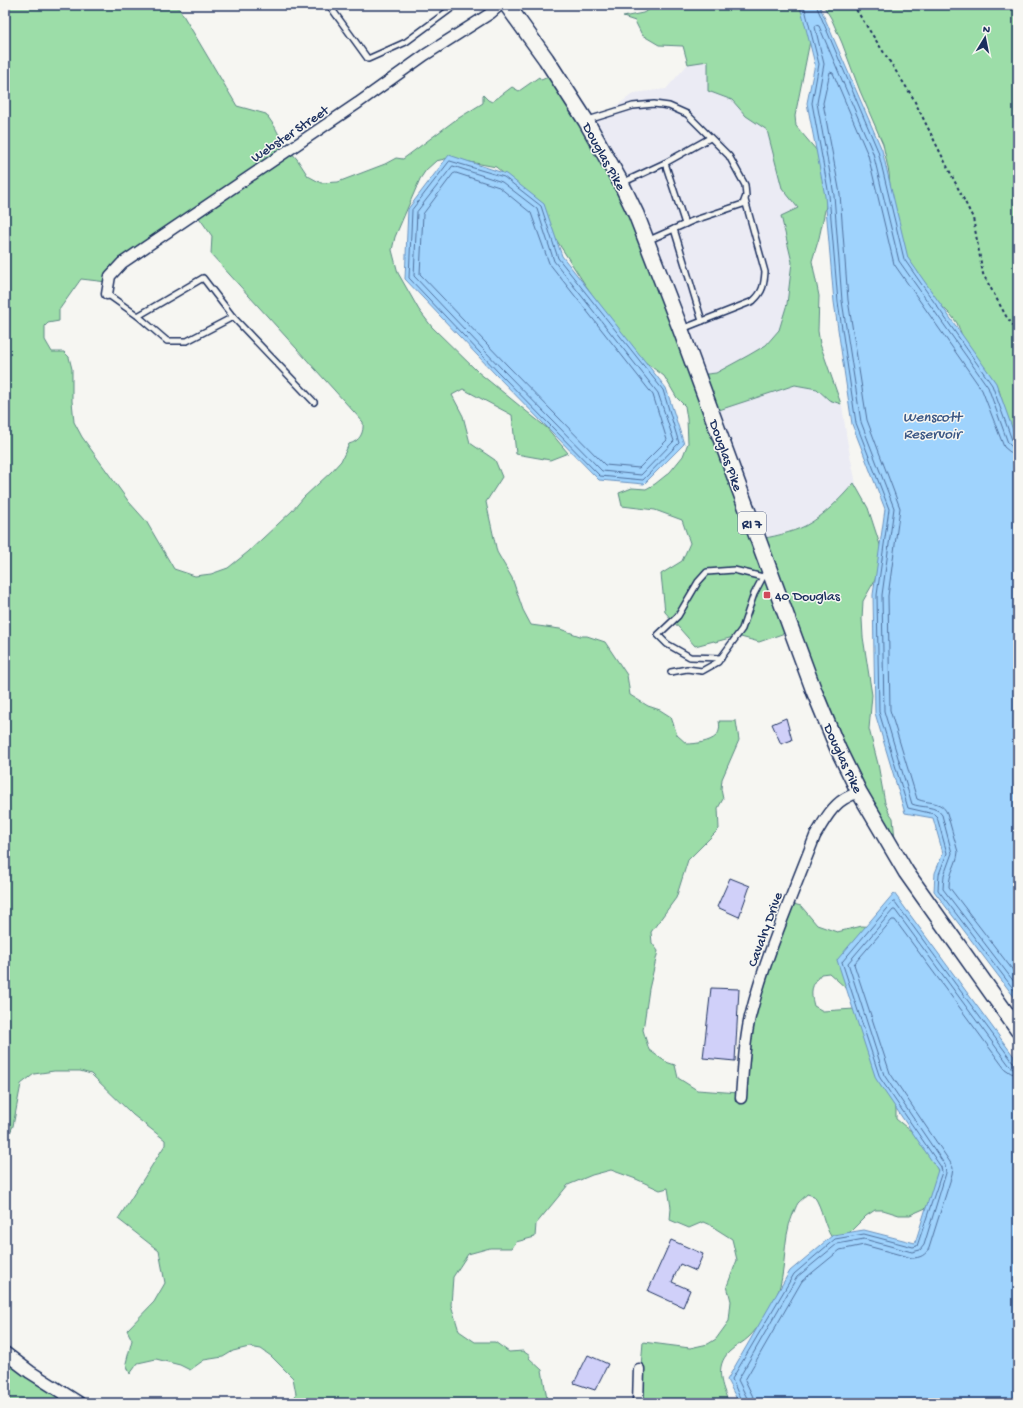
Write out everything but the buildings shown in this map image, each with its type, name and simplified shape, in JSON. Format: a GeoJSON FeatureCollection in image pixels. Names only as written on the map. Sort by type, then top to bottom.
{"type":"FeatureCollection","features":[{"type":"Feature","properties":{"kind":"main road","name":"Douglas Pike"},"geometry":{"type":"LineString","coordinates":[[507,5],[546,59],[586,121],[621,183],[636,214],[681,330],[765,572],[838,749],[859,792],[906,872],[1018,1030]]}},
{"type":"Feature","properties":{"kind":"street","name":"Webster Street"},"geometry":{"type":"LineString","coordinates":[[107,294],[110,276],[122,263],[358,103],[489,9],[500,5]]}},
{"type":"Feature","properties":{"kind":"street","name":"Cavalry Drive"},"geometry":{"type":"LineString","coordinates":[[741,1098],[750,1018],[761,978],[782,920],[815,836],[839,803],[859,792]]}},
{"type":"Feature","properties":{"kind":"street"},"geometry":{"type":"LineString","coordinates":[[5,1353],[30,1372],[80,1403]]}},
{"type":"Feature","properties":{"kind":"street"},"geometry":{"type":"LineString","coordinates":[[638,1403],[639,1368]]}},
{"type":"Feature","properties":{"kind":"lane"},"geometry":{"type":"LineString","coordinates":[[329,5],[368,59],[406,42],[456,5]]}},
{"type":"Feature","properties":{"kind":"lane"},"geometry":{"type":"LineString","coordinates":[[586,121],[633,106],[654,104],[670,106],[687,114],[729,156],[740,175],[745,186],[745,200],[765,272],[764,284],[760,294],[753,301],[681,330]]}},
{"type":"Feature","properties":{"kind":"lane"},"geometry":{"type":"LineString","coordinates":[[621,183],[665,163],[710,138]]}},
{"type":"Feature","properties":{"kind":"lane"},"geometry":{"type":"LineString","coordinates":[[665,163],[685,224]]}},
{"type":"Feature","properties":{"kind":"lane"},"geometry":{"type":"LineString","coordinates":[[646,241],[685,224],[743,204],[745,200]]}},
{"type":"Feature","properties":{"kind":"lane"},"geometry":{"type":"LineString","coordinates":[[674,229],[702,321]]}},
{"type":"Feature","properties":{"kind":"lane"},"geometry":{"type":"LineString","coordinates":[[138,316],[203,278],[233,317],[314,402]]}},
{"type":"Feature","properties":{"kind":"lane"},"geometry":{"type":"LineString","coordinates":[[107,294],[138,316],[167,341],[187,341],[233,317]]}},
{"type":"Feature","properties":{"kind":"lane"},"geometry":{"type":"LineString","coordinates":[[671,672],[687,670],[702,671],[718,662],[721,658],[742,629],[754,594],[765,572],[734,570],[707,572],[698,582],[678,616],[658,635],[667,644],[690,657],[721,658]]}},
{"type":"Feature","properties":{"kind":"path"},"geometry":{"type":"LineString","coordinates":[[853,5],[912,96],[973,218],[983,274],[1006,316],[1018,332]]}},
{"type":"Feature","properties":{"kind":"shaded area"},"geometry":{"type":"Polygon","coordinates":[[[708,61],[708,91],[732,100],[746,116],[767,130],[782,187],[798,208],[784,231],[792,262],[787,304],[779,330],[766,345],[749,355],[716,373],[699,375],[587,125],[607,113],[634,93],[666,89],[688,64],[708,61]]]}},
{"type":"Feature","properties":{"kind":"shaded area"},"geometry":{"type":"Polygon","coordinates":[[[795,385],[817,389],[829,400],[842,405],[847,440],[857,489],[854,484],[838,501],[805,526],[768,538],[757,539],[709,413],[795,385]]]}},
{"type":"Feature","properties":{"kind":"green space"},"geometry":{"type":"Polygon","coordinates":[[[5,5],[177,5],[237,106],[266,114],[283,143],[297,159],[308,176],[321,183],[338,182],[385,164],[396,158],[403,159],[454,121],[483,103],[483,95],[492,102],[512,87],[519,91],[539,77],[541,80],[553,75],[633,212],[699,375],[716,373],[749,355],[766,345],[779,330],[787,304],[792,262],[781,216],[798,208],[782,188],[767,130],[746,116],[732,100],[708,91],[708,61],[688,64],[683,46],[659,45],[642,35],[635,21],[623,17],[643,13],[658,5],[798,5],[809,27],[810,41],[795,116],[796,126],[817,151],[827,190],[826,206],[812,261],[819,296],[818,331],[820,344],[841,404],[829,400],[817,389],[795,385],[710,413],[757,539],[794,530],[812,522],[837,501],[854,483],[868,508],[880,545],[881,557],[875,580],[863,601],[863,637],[872,695],[869,729],[878,764],[885,803],[893,818],[897,861],[785,633],[759,642],[737,636],[695,646],[665,612],[661,574],[682,561],[690,543],[682,520],[655,510],[622,506],[619,493],[632,488],[646,489],[655,484],[670,472],[683,456],[688,443],[685,406],[677,398],[664,376],[634,354],[584,283],[541,216],[496,167],[449,158],[436,161],[426,170],[420,179],[395,237],[392,250],[398,273],[419,310],[432,327],[478,372],[547,428],[568,453],[550,460],[516,454],[512,415],[463,389],[452,395],[463,416],[470,443],[495,460],[502,477],[486,502],[497,552],[512,578],[523,610],[531,625],[560,629],[605,642],[627,675],[630,695],[671,717],[677,735],[687,744],[694,744],[713,738],[719,731],[719,721],[736,721],[739,740],[722,779],[721,789],[723,799],[718,808],[719,829],[688,860],[676,898],[651,932],[652,943],[658,951],[649,989],[643,1030],[649,1050],[666,1062],[675,1065],[678,1078],[697,1090],[739,1093],[741,1042],[786,902],[801,906],[817,925],[837,932],[862,926],[875,927],[847,989],[829,973],[821,974],[813,985],[813,1001],[814,1006],[823,1011],[870,1008],[896,1103],[896,1119],[921,1139],[936,1164],[939,1176],[928,1207],[910,1215],[899,1215],[883,1210],[875,1210],[866,1216],[848,1234],[832,1238],[817,1201],[814,1196],[807,1194],[797,1204],[789,1224],[782,1279],[773,1305],[767,1315],[747,1339],[729,1352],[724,1358],[721,1377],[729,1403],[638,1403],[643,1342],[690,1348],[708,1344],[716,1339],[729,1321],[731,1301],[727,1286],[737,1260],[732,1239],[710,1225],[703,1222],[689,1228],[670,1220],[671,1208],[668,1188],[660,1190],[611,1170],[592,1175],[568,1185],[536,1224],[535,1237],[516,1242],[512,1248],[490,1248],[468,1254],[453,1277],[451,1305],[459,1331],[475,1342],[495,1342],[509,1352],[523,1351],[530,1356],[529,1358],[542,1370],[547,1399],[551,1403],[292,1403],[296,1394],[293,1378],[271,1356],[261,1349],[249,1347],[233,1351],[223,1357],[204,1360],[190,1370],[180,1365],[156,1359],[138,1363],[130,1374],[126,1363],[132,1340],[127,1330],[154,1302],[165,1283],[159,1251],[118,1219],[165,1145],[165,1140],[133,1115],[91,1074],[80,1071],[54,1071],[34,1074],[21,1084],[13,1126],[5,1143],[5,5]],[[195,212],[127,258],[107,282],[81,279],[59,310],[59,321],[48,323],[45,326],[45,340],[52,352],[64,352],[69,357],[72,369],[72,401],[74,422],[82,437],[129,502],[146,521],[174,569],[195,576],[211,574],[228,568],[248,552],[331,472],[341,461],[349,444],[359,439],[363,426],[363,422],[211,254],[212,236],[195,212]]]}},
{"type":"Feature","properties":{"kind":"green space"},"geometry":{"type":"Polygon","coordinates":[[[823,5],[1018,5],[1018,440],[1007,418],[999,390],[986,369],[967,348],[957,323],[951,315],[930,295],[913,283],[892,218],[889,173],[883,144],[860,91],[842,43],[831,18],[823,5]]]}},
{"type":"Feature","properties":{"kind":"green space"},"geometry":{"type":"Polygon","coordinates":[[[10,1365],[71,1403],[5,1403],[7,1378],[10,1365]]]}},
{"type":"Feature","properties":{"kind":"water","name":"Wenscott Reservoir"},"geometry":{"type":"Polygon","coordinates":[[[800,5],[819,5],[882,150],[908,258],[996,383],[1018,444],[1018,1002],[934,891],[935,873],[943,853],[933,818],[905,813],[875,713],[873,595],[885,509],[852,424],[834,302],[825,196],[807,103],[815,64],[800,5]]]}},
{"type":"Feature","properties":{"kind":"water"},"geometry":{"type":"Polygon","coordinates":[[[449,155],[506,174],[544,204],[562,256],[666,388],[684,444],[644,484],[599,480],[405,279],[408,209],[449,155]]]}},
{"type":"Feature","properties":{"kind":"water"},"geometry":{"type":"Polygon","coordinates":[[[894,893],[1018,1062],[1018,1403],[739,1403],[727,1380],[790,1271],[833,1235],[864,1230],[915,1243],[938,1170],[876,1079],[837,960],[894,893]]]}},
{"type":"Feature","properties":{"kind":"place","name":"40 Douglas"},"geometry":{"type":"Point","coordinates":[767,595]}}]}
